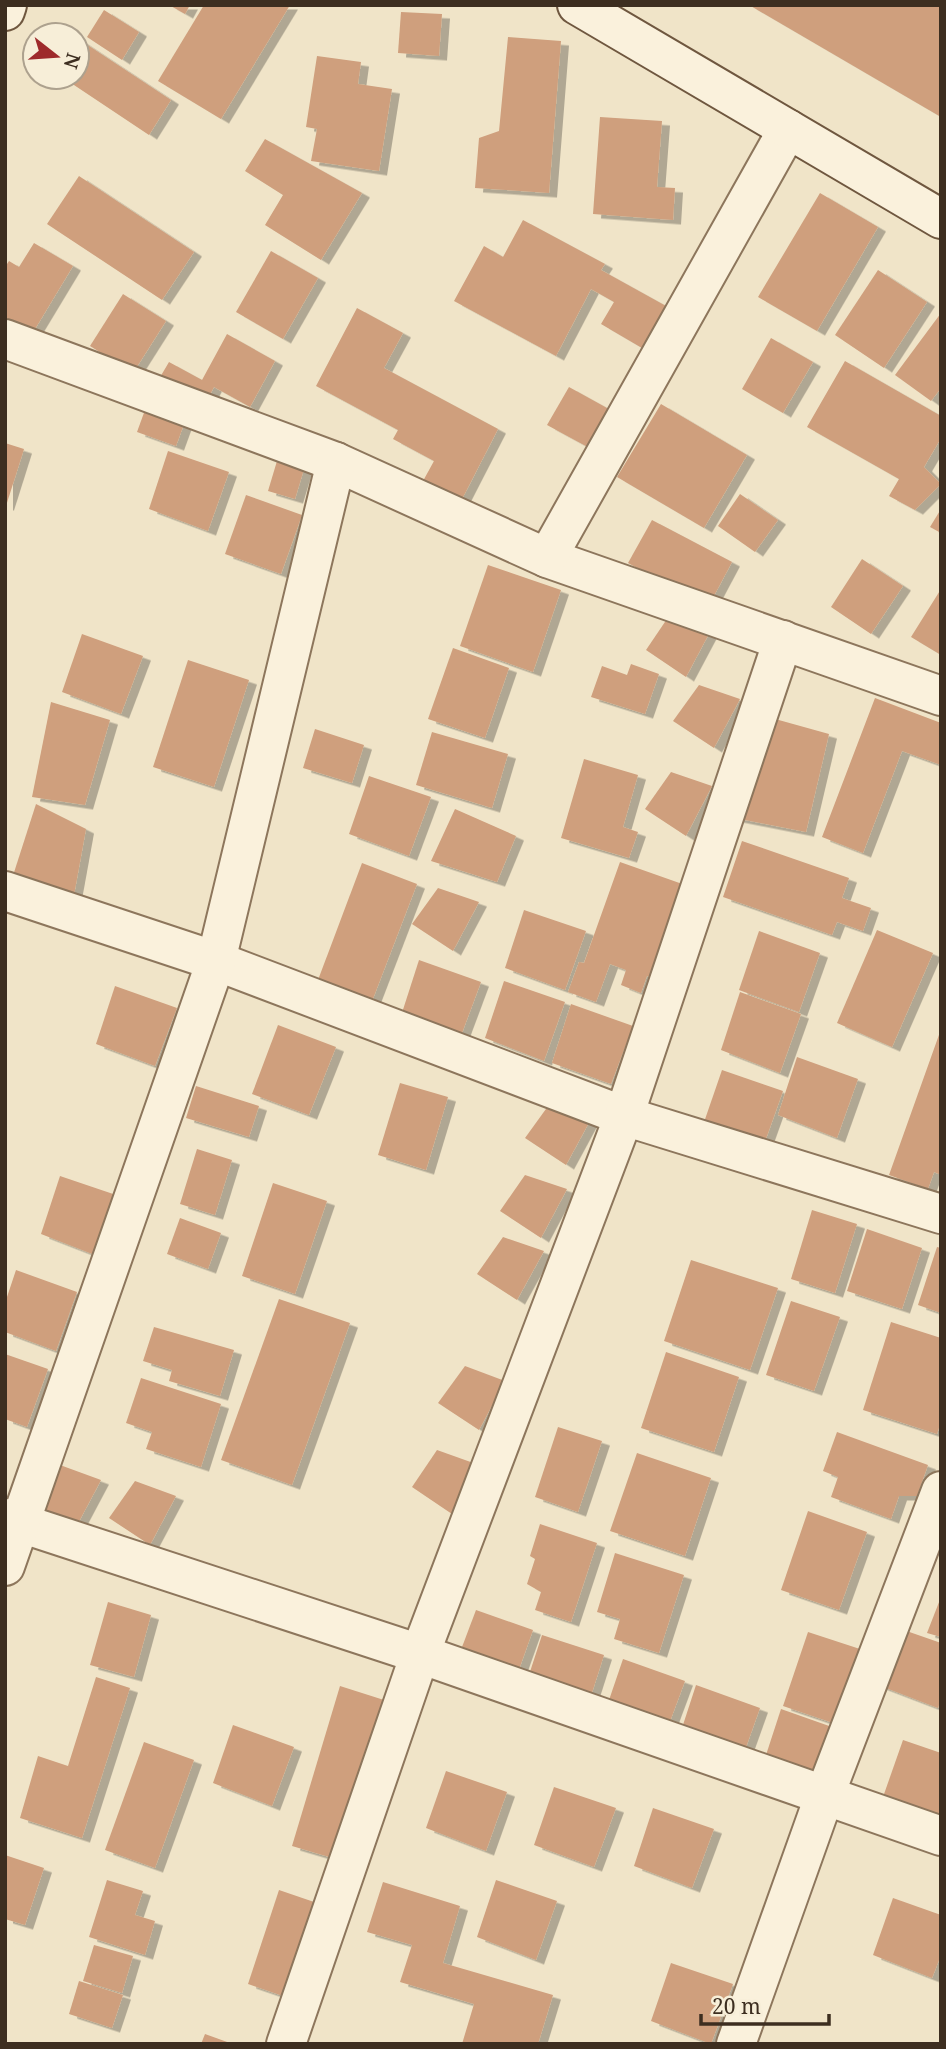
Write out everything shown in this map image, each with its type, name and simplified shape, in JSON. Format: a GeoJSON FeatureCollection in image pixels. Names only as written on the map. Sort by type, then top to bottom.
{"type":"FeatureCollection","features":[{"type":"Feature","properties":{"kind":"street"},"geometry":{"type":"LineString","coordinates":[[5,11],[7,5]]}},
{"type":"Feature","properties":{"kind":"street"},"geometry":{"type":"LineString","coordinates":[[577,5],[941,219]]}},
{"type":"Feature","properties":{"kind":"street"},"geometry":{"type":"LineString","coordinates":[[547,558],[788,130]]}},
{"type":"Feature","properties":{"kind":"street"},"geometry":{"type":"LineString","coordinates":[[5,339],[336,462],[547,558],[941,696]]}},
{"type":"Feature","properties":{"kind":"street"},"geometry":{"type":"LineString","coordinates":[[5,1566],[13,1521],[216,961],[336,462]]}},
{"type":"Feature","properties":{"kind":"street"},"geometry":{"type":"LineString","coordinates":[[286,2044],[420,1654],[624,1116],[783,640]]}},
{"type":"Feature","properties":{"kind":"street"},"geometry":{"type":"LineString","coordinates":[[5,891],[216,961],[624,1116],[941,1214]]}},
{"type":"Feature","properties":{"kind":"street"},"geometry":{"type":"LineString","coordinates":[[736,2044],[824,1797],[941,1490]]}},
{"type":"Feature","properties":{"kind":"street"},"geometry":{"type":"LineString","coordinates":[[13,1521],[420,1654],[941,1836]]}},
{"type":"Feature","properties":{"kind":"building"},"geometry":{"type":"Polygon","coordinates":[[[169,5],[190,5],[185,14],[169,5]]]}},
{"type":"Feature","properties":{"kind":"building"},"geometry":{"type":"Polygon","coordinates":[[[204,5],[290,5],[221,119],[158,81],[204,5]]]}},
{"type":"Feature","properties":{"kind":"building"},"geometry":{"type":"Polygon","coordinates":[[[749,5],[941,5],[941,117],[749,5]]]}},
{"type":"Feature","properties":{"kind":"building"},"geometry":{"type":"Polygon","coordinates":[[[104,10],[139,32],[122,60],[91,40],[91,31],[104,10]]]}},
{"type":"Feature","properties":{"kind":"building"},"geometry":{"type":"Polygon","coordinates":[[[401,12],[442,14],[439,56],[398,53],[401,12]]]}},
{"type":"Feature","properties":{"kind":"building"},"geometry":{"type":"Polygon","coordinates":[[[508,37],[561,41],[549,193],[475,188],[479,138],[499,131],[508,37]]]}},
{"type":"Feature","properties":{"kind":"building"},"geometry":{"type":"Polygon","coordinates":[[[91,47],[171,100],[149,135],[83,91],[91,91],[91,47]]]}},
{"type":"Feature","properties":{"kind":"building"},"geometry":{"type":"Polygon","coordinates":[[[317,56],[361,62],[358,84],[392,89],[379,171],[311,161],[317,129],[306,127],[317,56]]]}},
{"type":"Feature","properties":{"kind":"building"},"geometry":{"type":"Polygon","coordinates":[[[600,117],[662,121],[657,187],[675,188],[673,220],[593,214],[600,117]]]}},
{"type":"Feature","properties":{"kind":"building"},"geometry":{"type":"Polygon","coordinates":[[[265,139],[362,193],[321,260],[265,225],[283,195],[245,171],[265,139]]]}},
{"type":"Feature","properties":{"kind":"building"},"geometry":{"type":"Polygon","coordinates":[[[79,176],[194,252],[162,300],[47,224],[79,176]]]}},
{"type":"Feature","properties":{"kind":"building"},"geometry":{"type":"Polygon","coordinates":[[[820,193],[878,227],[817,331],[758,297],[820,193]]]}},
{"type":"Feature","properties":{"kind":"building"},"geometry":{"type":"Polygon","coordinates":[[[523,220],[605,264],[601,270],[666,306],[642,348],[601,324],[614,302],[591,289],[556,356],[454,301],[484,246],[503,257],[523,220]]]}},
{"type":"Feature","properties":{"kind":"building"},"geometry":{"type":"Polygon","coordinates":[[[34,243],[73,266],[32,334],[5,317],[5,267],[9,261],[19,267],[34,243]]]}},
{"type":"Feature","properties":{"kind":"building"},"geometry":{"type":"Polygon","coordinates":[[[271,251],[318,278],[283,339],[236,312],[271,251]]]}},
{"type":"Feature","properties":{"kind":"building"},"geometry":{"type":"Polygon","coordinates":[[[878,270],[927,302],[884,368],[835,335],[878,270]]]}},
{"type":"Feature","properties":{"kind":"building"},"geometry":{"type":"Polygon","coordinates":[[[123,294],[166,321],[133,373],[90,346],[123,294]]]}},
{"type":"Feature","properties":{"kind":"building"},"geometry":{"type":"Polygon","coordinates":[[[357,308],[403,333],[384,368],[498,429],[461,501],[423,481],[434,461],[393,439],[398,430],[316,386],[357,308]]]}},
{"type":"Feature","properties":{"kind":"building"},"geometry":{"type":"Polygon","coordinates":[[[941,313],[941,388],[931,401],[895,375],[941,313]]]}},
{"type":"Feature","properties":{"kind":"building"},"geometry":{"type":"Polygon","coordinates":[[[227,334],[275,361],[250,407],[214,387],[205,404],[159,379],[169,362],[202,380],[227,334]]]}},
{"type":"Feature","properties":{"kind":"building"},"geometry":{"type":"Polygon","coordinates":[[[771,338],[813,362],[783,413],[742,389],[771,338]]]}},
{"type":"Feature","properties":{"kind":"building"},"geometry":{"type":"Polygon","coordinates":[[[845,361],[941,416],[941,438],[924,467],[941,484],[915,510],[889,496],[899,479],[807,427],[845,361]]]}},
{"type":"Feature","properties":{"kind":"building"},"geometry":{"type":"Polygon","coordinates":[[[569,387],[616,413],[595,451],[547,425],[569,387]]]}},
{"type":"Feature","properties":{"kind":"building"},"geometry":{"type":"Polygon","coordinates":[[[661,404],[747,455],[704,528],[617,477],[661,404]]]}},
{"type":"Feature","properties":{"kind":"building"},"geometry":{"type":"Polygon","coordinates":[[[145,410],[184,424],[176,446],[137,432],[145,410]]]}},
{"type":"Feature","properties":{"kind":"building"},"geometry":{"type":"Polygon","coordinates":[[[5,443],[24,449],[6,506],[5,506],[5,443]]]}},
{"type":"Feature","properties":{"kind":"building"},"geometry":{"type":"Polygon","coordinates":[[[168,451],[229,472],[208,531],[149,509],[168,451]]]}},
{"type":"Feature","properties":{"kind":"building"},"geometry":{"type":"Polygon","coordinates":[[[277,461],[304,469],[295,499],[268,491],[277,461]]]}},
{"type":"Feature","properties":{"kind":"building"},"geometry":{"type":"Polygon","coordinates":[[[740,494],[778,520],[755,552],[718,526],[740,494]]]}},
{"type":"Feature","properties":{"kind":"building"},"geometry":{"type":"Polygon","coordinates":[[[246,495],[302,515],[281,574],[225,554],[246,495]]]}},
{"type":"Feature","properties":{"kind":"building"},"geometry":{"type":"Polygon","coordinates":[[[941,509],[941,533],[930,527],[941,509]]]}},
{"type":"Feature","properties":{"kind":"building"},"geometry":{"type":"Polygon","coordinates":[[[652,520],[732,562],[708,607],[628,563],[652,520]]]}},
{"type":"Feature","properties":{"kind":"building"},"geometry":{"type":"Polygon","coordinates":[[[862,559],[903,586],[871,634],[831,607],[862,559]]]}},
{"type":"Feature","properties":{"kind":"building"},"geometry":{"type":"Polygon","coordinates":[[[488,565],[561,590],[533,672],[460,646],[488,565]]]}},
{"type":"Feature","properties":{"kind":"building"},"geometry":{"type":"Polygon","coordinates":[[[941,589],[941,655],[911,637],[941,589]]]}},
{"type":"Feature","properties":{"kind":"building"},"geometry":{"type":"Polygon","coordinates":[[[671,613],[712,628],[686,677],[646,650],[671,613]]]}},
{"type":"Feature","properties":{"kind":"building"},"geometry":{"type":"Polygon","coordinates":[[[82,634],[143,656],[121,714],[62,692],[82,634]]]}},
{"type":"Feature","properties":{"kind":"building"},"geometry":{"type":"Polygon","coordinates":[[[453,648],[509,668],[485,738],[428,719],[453,648]]]}},
{"type":"Feature","properties":{"kind":"building"},"geometry":{"type":"Polygon","coordinates":[[[188,660],[249,680],[214,787],[153,767],[188,660]]]}},
{"type":"Feature","properties":{"kind":"building"},"geometry":{"type":"Polygon","coordinates":[[[631,664],[659,674],[645,714],[591,697],[602,666],[627,675],[631,664]]]}},
{"type":"Feature","properties":{"kind":"building"},"geometry":{"type":"Polygon","coordinates":[[[699,685],[740,699],[714,748],[673,721],[699,685]]]}},
{"type":"Feature","properties":{"kind":"building"},"geometry":{"type":"Polygon","coordinates":[[[875,698],[941,723],[941,765],[902,751],[863,853],[822,837],[875,698]]]}},
{"type":"Feature","properties":{"kind":"building"},"geometry":{"type":"Polygon","coordinates":[[[51,702],[110,720],[85,805],[32,797],[51,702]]]}},
{"type":"Feature","properties":{"kind":"building"},"geometry":{"type":"Polygon","coordinates":[[[768,717],[829,734],[806,832],[735,818],[768,717]]]}},
{"type":"Feature","properties":{"kind":"building"},"geometry":{"type":"Polygon","coordinates":[[[315,729],[364,745],[352,783],[303,768],[315,729]]]}},
{"type":"Feature","properties":{"kind":"building"},"geometry":{"type":"Polygon","coordinates":[[[432,732],[508,754],[492,808],[416,785],[432,732]]]}},
{"type":"Feature","properties":{"kind":"building"},"geometry":{"type":"Polygon","coordinates":[[[584,759],[638,775],[623,827],[638,832],[629,858],[561,838],[584,759]]]}},
{"type":"Feature","properties":{"kind":"building"},"geometry":{"type":"Polygon","coordinates":[[[671,772],[712,786],[686,836],[645,809],[671,772]]]}},
{"type":"Feature","properties":{"kind":"building"},"geometry":{"type":"Polygon","coordinates":[[[369,776],[431,797],[409,856],[349,834],[369,776]]]}},
{"type":"Feature","properties":{"kind":"building"},"geometry":{"type":"Polygon","coordinates":[[[36,804],[86,829],[72,906],[9,888],[36,804]]]}},
{"type":"Feature","properties":{"kind":"building"},"geometry":{"type":"Polygon","coordinates":[[[455,809],[516,836],[497,882],[431,861],[455,809]]]}},
{"type":"Feature","properties":{"kind":"building"},"geometry":{"type":"Polygon","coordinates":[[[742,841],[849,878],[842,898],[871,908],[863,931],[837,922],[832,935],[723,897],[742,841]]]}},
{"type":"Feature","properties":{"kind":"building"},"geometry":{"type":"Polygon","coordinates":[[[620,862],[688,886],[655,979],[647,976],[641,993],[621,985],[626,970],[610,964],[596,1002],[568,992],[579,962],[584,963],[620,862]]]}},
{"type":"Feature","properties":{"kind":"building"},"geometry":{"type":"Polygon","coordinates":[[[362,863],[417,884],[369,1009],[315,988],[362,863]]]}},
{"type":"Feature","properties":{"kind":"building"},"geometry":{"type":"Polygon","coordinates":[[[438,888],[479,902],[453,951],[412,924],[438,888]]]}},
{"type":"Feature","properties":{"kind":"building"},"geometry":{"type":"Polygon","coordinates":[[[524,910],[586,931],[565,990],[505,968],[524,910]]]}},
{"type":"Feature","properties":{"kind":"building"},"geometry":{"type":"Polygon","coordinates":[[[877,930],[933,953],[892,1047],[837,1023],[877,930]]]}},
{"type":"Feature","properties":{"kind":"building"},"geometry":{"type":"Polygon","coordinates":[[[759,931],[820,953],[799,1012],[739,990],[759,931]]]}},
{"type":"Feature","properties":{"kind":"building"},"geometry":{"type":"Polygon","coordinates":[[[419,960],[481,982],[459,1041],[400,1019],[419,960]]]}},
{"type":"Feature","properties":{"kind":"building"},"geometry":{"type":"Polygon","coordinates":[[[504,981],[565,1002],[544,1061],[485,1038],[504,981]]]}},
{"type":"Feature","properties":{"kind":"building"},"geometry":{"type":"Polygon","coordinates":[[[115,986],[177,1008],[155,1066],[96,1044],[115,986]]]}},
{"type":"Feature","properties":{"kind":"building"},"geometry":{"type":"Polygon","coordinates":[[[740,992],[801,1014],[780,1073],[721,1050],[740,992]]]}},
{"type":"Feature","properties":{"kind":"building"},"geometry":{"type":"Polygon","coordinates":[[[571,1004],[633,1026],[611,1084],[552,1063],[571,1004]]]}},
{"type":"Feature","properties":{"kind":"building"},"geometry":{"type":"Polygon","coordinates":[[[278,1025],[336,1047],[309,1115],[252,1094],[278,1025]]]}},
{"type":"Feature","properties":{"kind":"building"},"geometry":{"type":"Polygon","coordinates":[[[940,1032],[941,1175],[934,1172],[928,1189],[889,1175],[940,1032]]]}},
{"type":"Feature","properties":{"kind":"building"},"geometry":{"type":"Polygon","coordinates":[[[797,1057],[858,1079],[837,1138],[778,1115],[797,1057]]]}},
{"type":"Feature","properties":{"kind":"building"},"geometry":{"type":"Polygon","coordinates":[[[722,1070],[783,1091],[762,1150],[702,1128],[722,1070]]]}},
{"type":"Feature","properties":{"kind":"building"},"geometry":{"type":"Polygon","coordinates":[[[400,1083],[448,1097],[426,1170],[378,1155],[400,1083]]]}},
{"type":"Feature","properties":{"kind":"building"},"geometry":{"type":"Polygon","coordinates":[[[196,1086],[259,1106],[249,1137],[186,1118],[196,1086]]]}},
{"type":"Feature","properties":{"kind":"building"},"geometry":{"type":"Polygon","coordinates":[[[551,1102],[592,1117],[566,1165],[525,1138],[551,1102]]]}},
{"type":"Feature","properties":{"kind":"building"},"geometry":{"type":"Polygon","coordinates":[[[197,1149],[232,1160],[215,1215],[180,1204],[197,1149]]]}},
{"type":"Feature","properties":{"kind":"building"},"geometry":{"type":"Polygon","coordinates":[[[525,1175],[567,1189],[541,1238],[500,1211],[525,1175]]]}},
{"type":"Feature","properties":{"kind":"building"},"geometry":{"type":"Polygon","coordinates":[[[60,1176],[122,1197],[100,1257],[41,1234],[60,1176]]]}},
{"type":"Feature","properties":{"kind":"building"},"geometry":{"type":"Polygon","coordinates":[[[273,1183],[327,1201],[295,1294],[242,1276],[273,1183]]]}},
{"type":"Feature","properties":{"kind":"building"},"geometry":{"type":"Polygon","coordinates":[[[812,1210],[857,1224],[835,1293],[791,1279],[812,1210]]]}},
{"type":"Feature","properties":{"kind":"building"},"geometry":{"type":"Polygon","coordinates":[[[180,1218],[221,1233],[208,1269],[167,1254],[180,1218]]]}},
{"type":"Feature","properties":{"kind":"building"},"geometry":{"type":"Polygon","coordinates":[[[867,1229],[922,1248],[902,1309],[847,1291],[867,1229]]]}},
{"type":"Feature","properties":{"kind":"building"},"geometry":{"type":"Polygon","coordinates":[[[503,1237],[544,1251],[517,1300],[477,1274],[503,1237]]]}},
{"type":"Feature","properties":{"kind":"building"},"geometry":{"type":"Polygon","coordinates":[[[937,1247],[941,1248],[941,1313],[918,1305],[937,1247]]]}},
{"type":"Feature","properties":{"kind":"building"},"geometry":{"type":"Polygon","coordinates":[[[691,1260],[778,1288],[750,1370],[664,1341],[691,1260]]]}},
{"type":"Feature","properties":{"kind":"building"},"geometry":{"type":"Polygon","coordinates":[[[16,1270],[77,1292],[56,1351],[5,1332],[5,1303],[16,1270]]]}},
{"type":"Feature","properties":{"kind":"building"},"geometry":{"type":"Polygon","coordinates":[[[279,1299],[350,1323],[292,1485],[221,1460],[279,1299]]]}},
{"type":"Feature","properties":{"kind":"building"},"geometry":{"type":"Polygon","coordinates":[[[791,1301],[840,1317],[814,1391],[766,1375],[791,1301]]]}},
{"type":"Feature","properties":{"kind":"building"},"geometry":{"type":"Polygon","coordinates":[[[891,1322],[941,1338],[941,1421],[937,1434],[863,1410],[891,1322]]]}},
{"type":"Feature","properties":{"kind":"building"},"geometry":{"type":"Polygon","coordinates":[[[154,1327],[234,1350],[220,1396],[169,1381],[172,1370],[143,1361],[154,1327]]]}},
{"type":"Feature","properties":{"kind":"building"},"geometry":{"type":"Polygon","coordinates":[[[666,1352],[739,1377],[714,1452],[641,1428],[666,1352]]]}},
{"type":"Feature","properties":{"kind":"building"},"geometry":{"type":"Polygon","coordinates":[[[5,1354],[48,1369],[27,1427],[5,1419],[5,1354]]]}},
{"type":"Feature","properties":{"kind":"building"},"geometry":{"type":"Polygon","coordinates":[[[465,1366],[505,1381],[479,1430],[438,1403],[465,1366]]]}},
{"type":"Feature","properties":{"kind":"building"},"geometry":{"type":"Polygon","coordinates":[[[141,1378],[221,1404],[201,1467],[146,1449],[152,1432],[126,1423],[141,1378]]]}},
{"type":"Feature","properties":{"kind":"building"},"geometry":{"type":"Polygon","coordinates":[[[558,1427],[602,1441],[578,1512],[535,1497],[558,1427]]]}},
{"type":"Feature","properties":{"kind":"building"},"geometry":{"type":"Polygon","coordinates":[[[837,1432],[928,1465],[917,1496],[899,1496],[891,1519],[831,1497],[838,1477],[823,1471],[837,1432]]]}},
{"type":"Feature","properties":{"kind":"building"},"geometry":{"type":"Polygon","coordinates":[[[437,1450],[479,1465],[452,1514],[412,1487],[437,1450]]]}},
{"type":"Feature","properties":{"kind":"building"},"geometry":{"type":"Polygon","coordinates":[[[637,1453],[711,1478],[685,1556],[610,1531],[637,1453]]]}},
{"type":"Feature","properties":{"kind":"building"},"geometry":{"type":"Polygon","coordinates":[[[60,1465],[101,1480],[75,1529],[34,1502],[60,1465]]]}},
{"type":"Feature","properties":{"kind":"building"},"geometry":{"type":"Polygon","coordinates":[[[135,1481],[176,1496],[150,1545],[109,1518],[135,1481]]]}},
{"type":"Feature","properties":{"kind":"building"},"geometry":{"type":"Polygon","coordinates":[[[808,1511],[867,1532],[839,1610],[781,1590],[808,1511]]]}},
{"type":"Feature","properties":{"kind":"building"},"geometry":{"type":"Polygon","coordinates":[[[540,1524],[597,1543],[571,1622],[535,1610],[541,1592],[527,1584],[535,1559],[530,1556],[540,1524]]]}},
{"type":"Feature","properties":{"kind":"building"},"geometry":{"type":"Polygon","coordinates":[[[615,1553],[684,1575],[659,1653],[614,1639],[620,1619],[597,1612],[615,1553]]]}},
{"type":"Feature","properties":{"kind":"building"},"geometry":{"type":"Polygon","coordinates":[[[941,1597],[941,1637],[927,1633],[941,1597]]]}},
{"type":"Feature","properties":{"kind":"building"},"geometry":{"type":"Polygon","coordinates":[[[108,1602],[151,1615],[134,1677],[90,1665],[108,1602]]]}},
{"type":"Feature","properties":{"kind":"building"},"geometry":{"type":"Polygon","coordinates":[[[476,1610],[533,1630],[517,1675],[459,1655],[476,1610]]]}},
{"type":"Feature","properties":{"kind":"building"},"geometry":{"type":"Polygon","coordinates":[[[898,1628],[941,1643],[941,1699],[938,1708],[878,1685],[898,1628]]]}},
{"type":"Feature","properties":{"kind":"building"},"geometry":{"type":"Polygon","coordinates":[[[808,1632],[860,1649],[836,1724],[783,1706],[808,1632]]]}},
{"type":"Feature","properties":{"kind":"building"},"geometry":{"type":"Polygon","coordinates":[[[542,1635],[604,1655],[589,1702],[527,1681],[542,1635]]]}},
{"type":"Feature","properties":{"kind":"building"},"geometry":{"type":"Polygon","coordinates":[[[623,1659],[685,1681],[669,1724],[608,1703],[623,1659]]]}},
{"type":"Feature","properties":{"kind":"building"},"geometry":{"type":"Polygon","coordinates":[[[96,1677],[130,1688],[82,1838],[20,1818],[38,1756],[68,1766],[96,1677]]]}},
{"type":"Feature","properties":{"kind":"building"},"geometry":{"type":"Polygon","coordinates":[[[696,1685],[760,1708],[745,1750],[682,1728],[696,1685]]]}},
{"type":"Feature","properties":{"kind":"building"},"geometry":{"type":"Polygon","coordinates":[[[340,1686],[384,1700],[336,1859],[292,1846],[340,1686]]]}},
{"type":"Feature","properties":{"kind":"building"},"geometry":{"type":"Polygon","coordinates":[[[781,1709],[832,1727],[817,1772],[766,1755],[781,1709]]]}},
{"type":"Feature","properties":{"kind":"building"},"geometry":{"type":"Polygon","coordinates":[[[233,1725],[294,1747],[272,1806],[213,1783],[233,1725]]]}},
{"type":"Feature","properties":{"kind":"building"},"geometry":{"type":"Polygon","coordinates":[[[903,1740],[941,1753],[941,1819],[883,1797],[903,1740]]]}},
{"type":"Feature","properties":{"kind":"building"},"geometry":{"type":"Polygon","coordinates":[[[144,1742],[194,1760],[155,1868],[105,1850],[144,1742]]]}},
{"type":"Feature","properties":{"kind":"building"},"geometry":{"type":"Polygon","coordinates":[[[446,1771],[507,1792],[486,1851],[426,1828],[446,1771]]]}},
{"type":"Feature","properties":{"kind":"building"},"geometry":{"type":"Polygon","coordinates":[[[554,1787],[616,1808],[594,1867],[534,1845],[554,1787]]]}},
{"type":"Feature","properties":{"kind":"building"},"geometry":{"type":"Polygon","coordinates":[[[653,1808],[714,1829],[692,1888],[634,1866],[653,1808]]]}},
{"type":"Feature","properties":{"kind":"building"},"geometry":{"type":"Polygon","coordinates":[[[5,1855],[44,1868],[25,1925],[5,1919],[5,1855]]]}},
{"type":"Feature","properties":{"kind":"building"},"geometry":{"type":"Polygon","coordinates":[[[107,1880],[143,1891],[135,1915],[155,1921],[145,1955],[89,1937],[107,1880]]]}},
{"type":"Feature","properties":{"kind":"building"},"geometry":{"type":"Polygon","coordinates":[[[496,1880],[557,1901],[536,1960],[477,1937],[496,1880]]]}},
{"type":"Feature","properties":{"kind":"building"},"geometry":{"type":"Polygon","coordinates":[[[383,1882],[460,1906],[443,1963],[553,1995],[538,2044],[462,2044],[474,2004],[400,1982],[412,1945],[367,1932],[383,1882]]]}},
{"type":"Feature","properties":{"kind":"building"},"geometry":{"type":"Polygon","coordinates":[[[279,1890],[317,1903],[286,1997],[248,1984],[279,1890]]]}},
{"type":"Feature","properties":{"kind":"building"},"geometry":{"type":"Polygon","coordinates":[[[893,1898],[941,1915],[941,1955],[932,1978],[873,1955],[893,1898]]]}},
{"type":"Feature","properties":{"kind":"building"},"geometry":{"type":"Polygon","coordinates":[[[94,1945],[133,1956],[122,1993],[83,1981],[94,1945]]]}},
{"type":"Feature","properties":{"kind":"building"},"geometry":{"type":"Polygon","coordinates":[[[671,1963],[733,1984],[711,2044],[651,2021],[671,1963]]]}},
{"type":"Feature","properties":{"kind":"building"},"geometry":{"type":"Polygon","coordinates":[[[79,1981],[123,1995],[112,2028],[69,2014],[79,1981]]]}},
{"type":"Feature","properties":{"kind":"building"},"geometry":{"type":"Polygon","coordinates":[[[205,2034],[230,2043],[230,2044],[201,2044],[205,2034]]]}}]}
